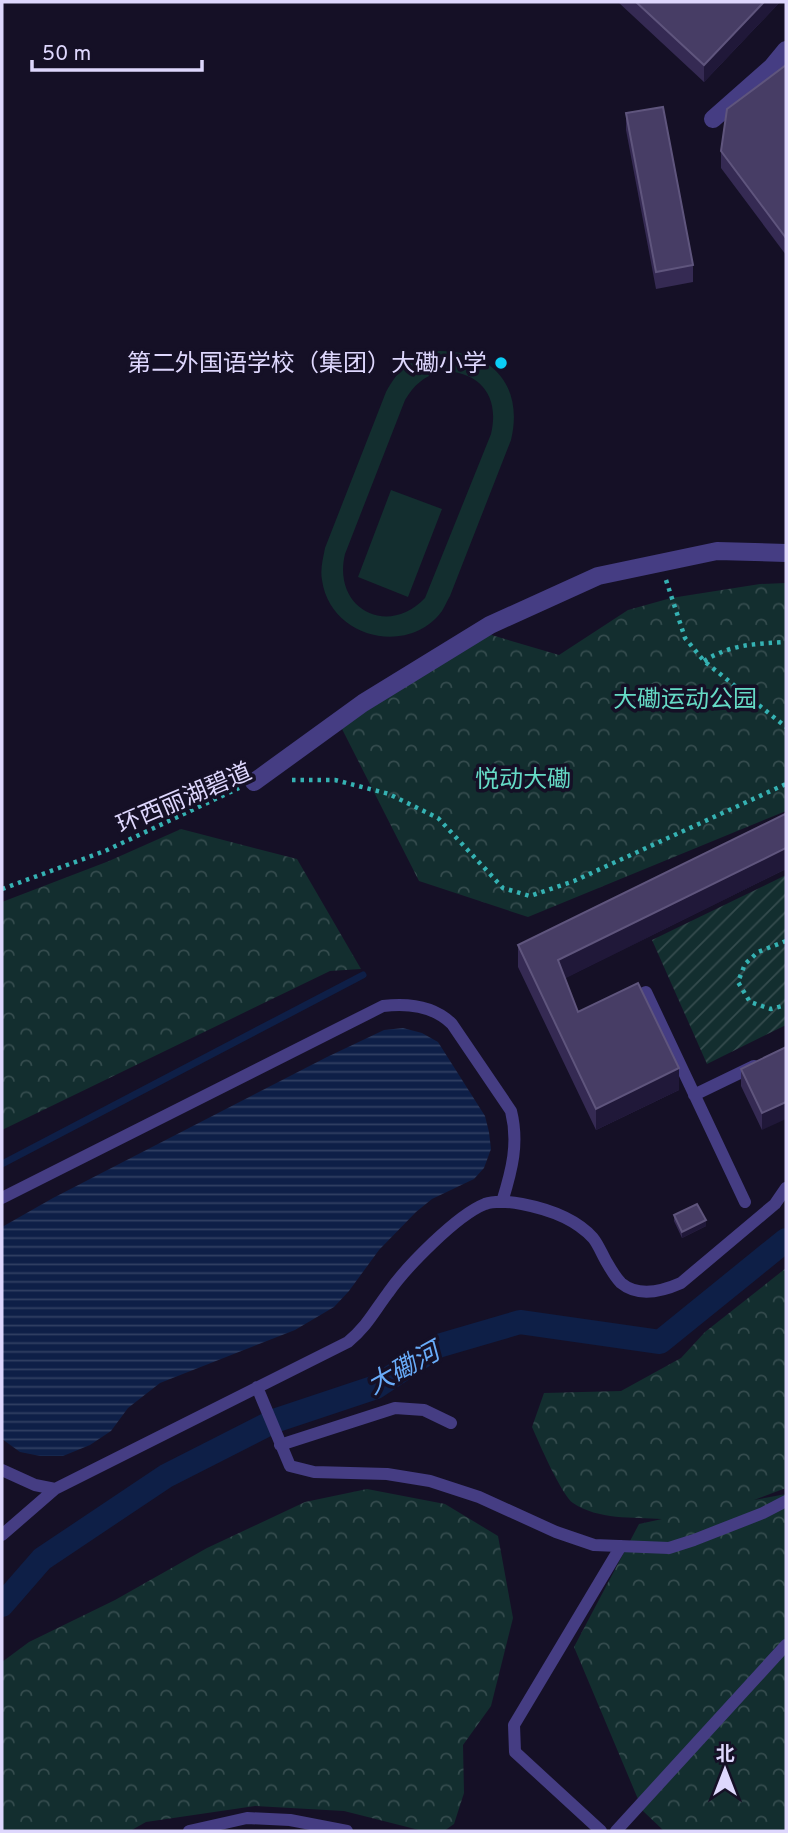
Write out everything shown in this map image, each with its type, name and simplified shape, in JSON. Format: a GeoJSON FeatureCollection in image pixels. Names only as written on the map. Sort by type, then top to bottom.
{"type":"FeatureCollection","features":[{"type":"Feature","properties":{"kind":"street"},"geometry":{"type":"LineString","coordinates":[[713,119],[772,67],[786,50]]}},
{"type":"Feature","properties":{"kind":"street"},"geometry":{"type":"LineString","coordinates":[[254,782],[363,703],[490,625],[598,576],[717,551],[786,553]]}},
{"type":"Feature","properties":{"kind":"lane"},"geometry":{"type":"LineString","coordinates":[[621,1002],[646,992],[745,1202]]}},
{"type":"Feature","properties":{"kind":"lane"},"geometry":{"type":"LineString","coordinates":[[2,1198],[383,1006],[394,1005],[424,1008],[444,1016],[511,1111],[515,1144],[502,1202]]}},
{"type":"Feature","properties":{"kind":"lane"},"geometry":{"type":"LineString","coordinates":[[694,1095],[763,1062]]}},
{"type":"Feature","properties":{"kind":"lane"},"geometry":{"type":"LineString","coordinates":[[2,1535],[55,1489],[348,1342],[363,1330],[404,1272],[459,1219],[486,1204],[502,1202],[550,1210],[577,1224],[594,1239],[611,1270],[622,1283],[635,1290],[648,1292],[663,1291],[681,1283],[775,1204],[786,1188]]}},
{"type":"Feature","properties":{"kind":"lane"},"geometry":{"type":"LineString","coordinates":[[257,1387],[290,1466],[314,1472],[387,1474],[430,1481],[479,1497],[556,1532],[594,1545],[669,1548],[763,1513],[786,1501]]}},
{"type":"Feature","properties":{"kind":"lane"},"geometry":{"type":"LineString","coordinates":[[280,1445],[395,1408],[424,1410],[451,1423]]}},
{"type":"Feature","properties":{"kind":"lane"},"geometry":{"type":"LineString","coordinates":[[2,1470],[35,1485],[55,1489]]}},
{"type":"Feature","properties":{"kind":"lane"},"geometry":{"type":"LineString","coordinates":[[601,1831],[515,1752],[514,1725],[621,1546]]}},
{"type":"Feature","properties":{"kind":"lane"},"geometry":{"type":"LineString","coordinates":[[616,1831],[786,1645]]}},
{"type":"Feature","properties":{"kind":"lane"},"geometry":{"type":"LineString","coordinates":[[189,1831],[247,1818],[290,1820],[347,1831]]}},
{"type":"Feature","properties":{"kind":"path"},"geometry":{"type":"LineString","coordinates":[[661,562],[685,638],[704,661],[786,727]]}},
{"type":"Feature","properties":{"kind":"path"},"geometry":{"type":"LineString","coordinates":[[704,661],[717,652],[743,645],[786,642]]}},
{"type":"Feature","properties":{"kind":"path","name":"环西丽湖碧道"},"geometry":{"type":"LineString","coordinates":[[2,889],[105,851],[254,782],[335,780],[389,794],[438,818],[503,888],[530,896],[574,881],[786,784]]}},
{"type":"Feature","properties":{"kind":"path"},"geometry":{"type":"LineString","coordinates":[[786,941],[758,952],[745,964],[738,982],[750,1002],[771,1009],[786,1005]]}},
{"type":"Feature","properties":{"kind":"green space"},"geometry":{"type":"Polygon","coordinates":[[[438,351],[457,352],[474,357],[488,364],[500,375],[513,403],[511,440],[442,611],[427,625],[410,634],[391,637],[372,634],[339,616],[328,600],[321,576],[325,548],[386,392],[401,371],[438,351]],[[441,371],[429,376],[416,386],[405,400],[345,554],[343,573],[347,589],[355,602],[366,611],[380,616],[395,616],[410,610],[425,598],[491,434],[492,408],[484,388],[467,376],[441,371]]]}},
{"type":"Feature","properties":{"kind":"green space"},"geometry":{"type":"Polygon","coordinates":[[[391,490],[442,509],[408,597],[358,577],[391,490]]]}},
{"type":"Feature","properties":{"kind":"green space","name":"悦动大磡"},"geometry":{"type":"Polygon","coordinates":[[[786,583],[786,811],[528,917],[419,881],[340,725],[488,634],[559,655],[628,610],[671,598],[760,584],[786,583]]]}},
{"type":"Feature","properties":{"kind":"green space"},"geometry":{"type":"Polygon","coordinates":[[[181,829],[297,859],[361,969],[330,971],[2,1130],[2,902],[109,861],[181,829]]]}},
{"type":"Feature","properties":{"kind":"green space"},"geometry":{"type":"Polygon","coordinates":[[[786,875],[786,1025],[707,1064],[652,940],[786,875]]]}},
{"type":"Feature","properties":{"kind":"green space"},"geometry":{"type":"Polygon","coordinates":[[[786,1268],[786,1488],[754,1500],[786,1494],[786,1831],[664,1831],[643,1811],[574,1647],[639,1524],[662,1519],[604,1515],[573,1503],[557,1480],[532,1427],[544,1393],[621,1391],[681,1358],[705,1332],[786,1268]]]}},
{"type":"Feature","properties":{"kind":"green space"},"geometry":{"type":"Polygon","coordinates":[[[367,1489],[445,1504],[498,1536],[513,1618],[491,1706],[463,1745],[464,1793],[454,1824],[444,1831],[423,1831],[344,1811],[255,1806],[146,1822],[130,1831],[2,1831],[2,1662],[29,1642],[115,1600],[207,1548],[305,1502],[367,1489]]]}},
{"type":"Feature","properties":{"kind":"water"},"geometry":{"type":"Polygon","coordinates":[[[403,1028],[422,1033],[438,1042],[485,1116],[491,1149],[484,1168],[474,1179],[432,1199],[416,1212],[379,1250],[334,1307],[295,1330],[160,1383],[128,1408],[111,1431],[90,1445],[63,1456],[40,1456],[20,1452],[2,1439],[2,1227],[327,1057],[384,1030],[403,1028]]]}},
{"type":"Feature","properties":{"kind":"building"},"geometry":{"type":"Polygon","coordinates":[[[636,2],[764,2],[704,65],[636,2]]]}},
{"type":"Feature","properties":{"kind":"building"},"geometry":{"type":"Polygon","coordinates":[[[786,65],[786,238],[721,151],[727,109],[786,65]]]}},
{"type":"Feature","properties":{"kind":"building"},"geometry":{"type":"Polygon","coordinates":[[[663,107],[693,265],[656,272],[626,113],[663,107]]]}},
{"type":"Feature","properties":{"kind":"building"},"geometry":{"type":"Polygon","coordinates":[[[785,814],[786,848],[558,960],[578,1012],[638,983],[679,1068],[596,1109],[518,945],[785,814]]]}},
{"type":"Feature","properties":{"kind":"building"},"geometry":{"type":"Polygon","coordinates":[[[786,1047],[786,1102],[762,1113],[741,1069],[786,1047]]]}},
{"type":"Feature","properties":{"kind":"building"},"geometry":{"type":"Polygon","coordinates":[[[697,1204],[706,1220],[682,1232],[674,1215],[697,1204]]]}},
{"type":"Feature","properties":{"kind":"waterway"},"geometry":{"type":"LineString","coordinates":[[2,1164],[363,975]]}},
{"type":"Feature","properties":{"kind":"waterway","name":"大磡河"},"geometry":{"type":"LineString","coordinates":[[2,1605],[42,1559],[166,1476],[274,1421],[376,1387],[438,1346],[520,1322],[660,1342],[786,1240]]}},
{"type":"Feature","properties":{"kind":"place","name":"第二外国语学校（集团）大磡小学"},"geometry":{"type":"Point","coordinates":[501,363]}},
{"type":"Feature","properties":{"kind":"park label","name":"大磡运动公园"},"geometry":{"type":"Point","coordinates":[685,699]}}]}
